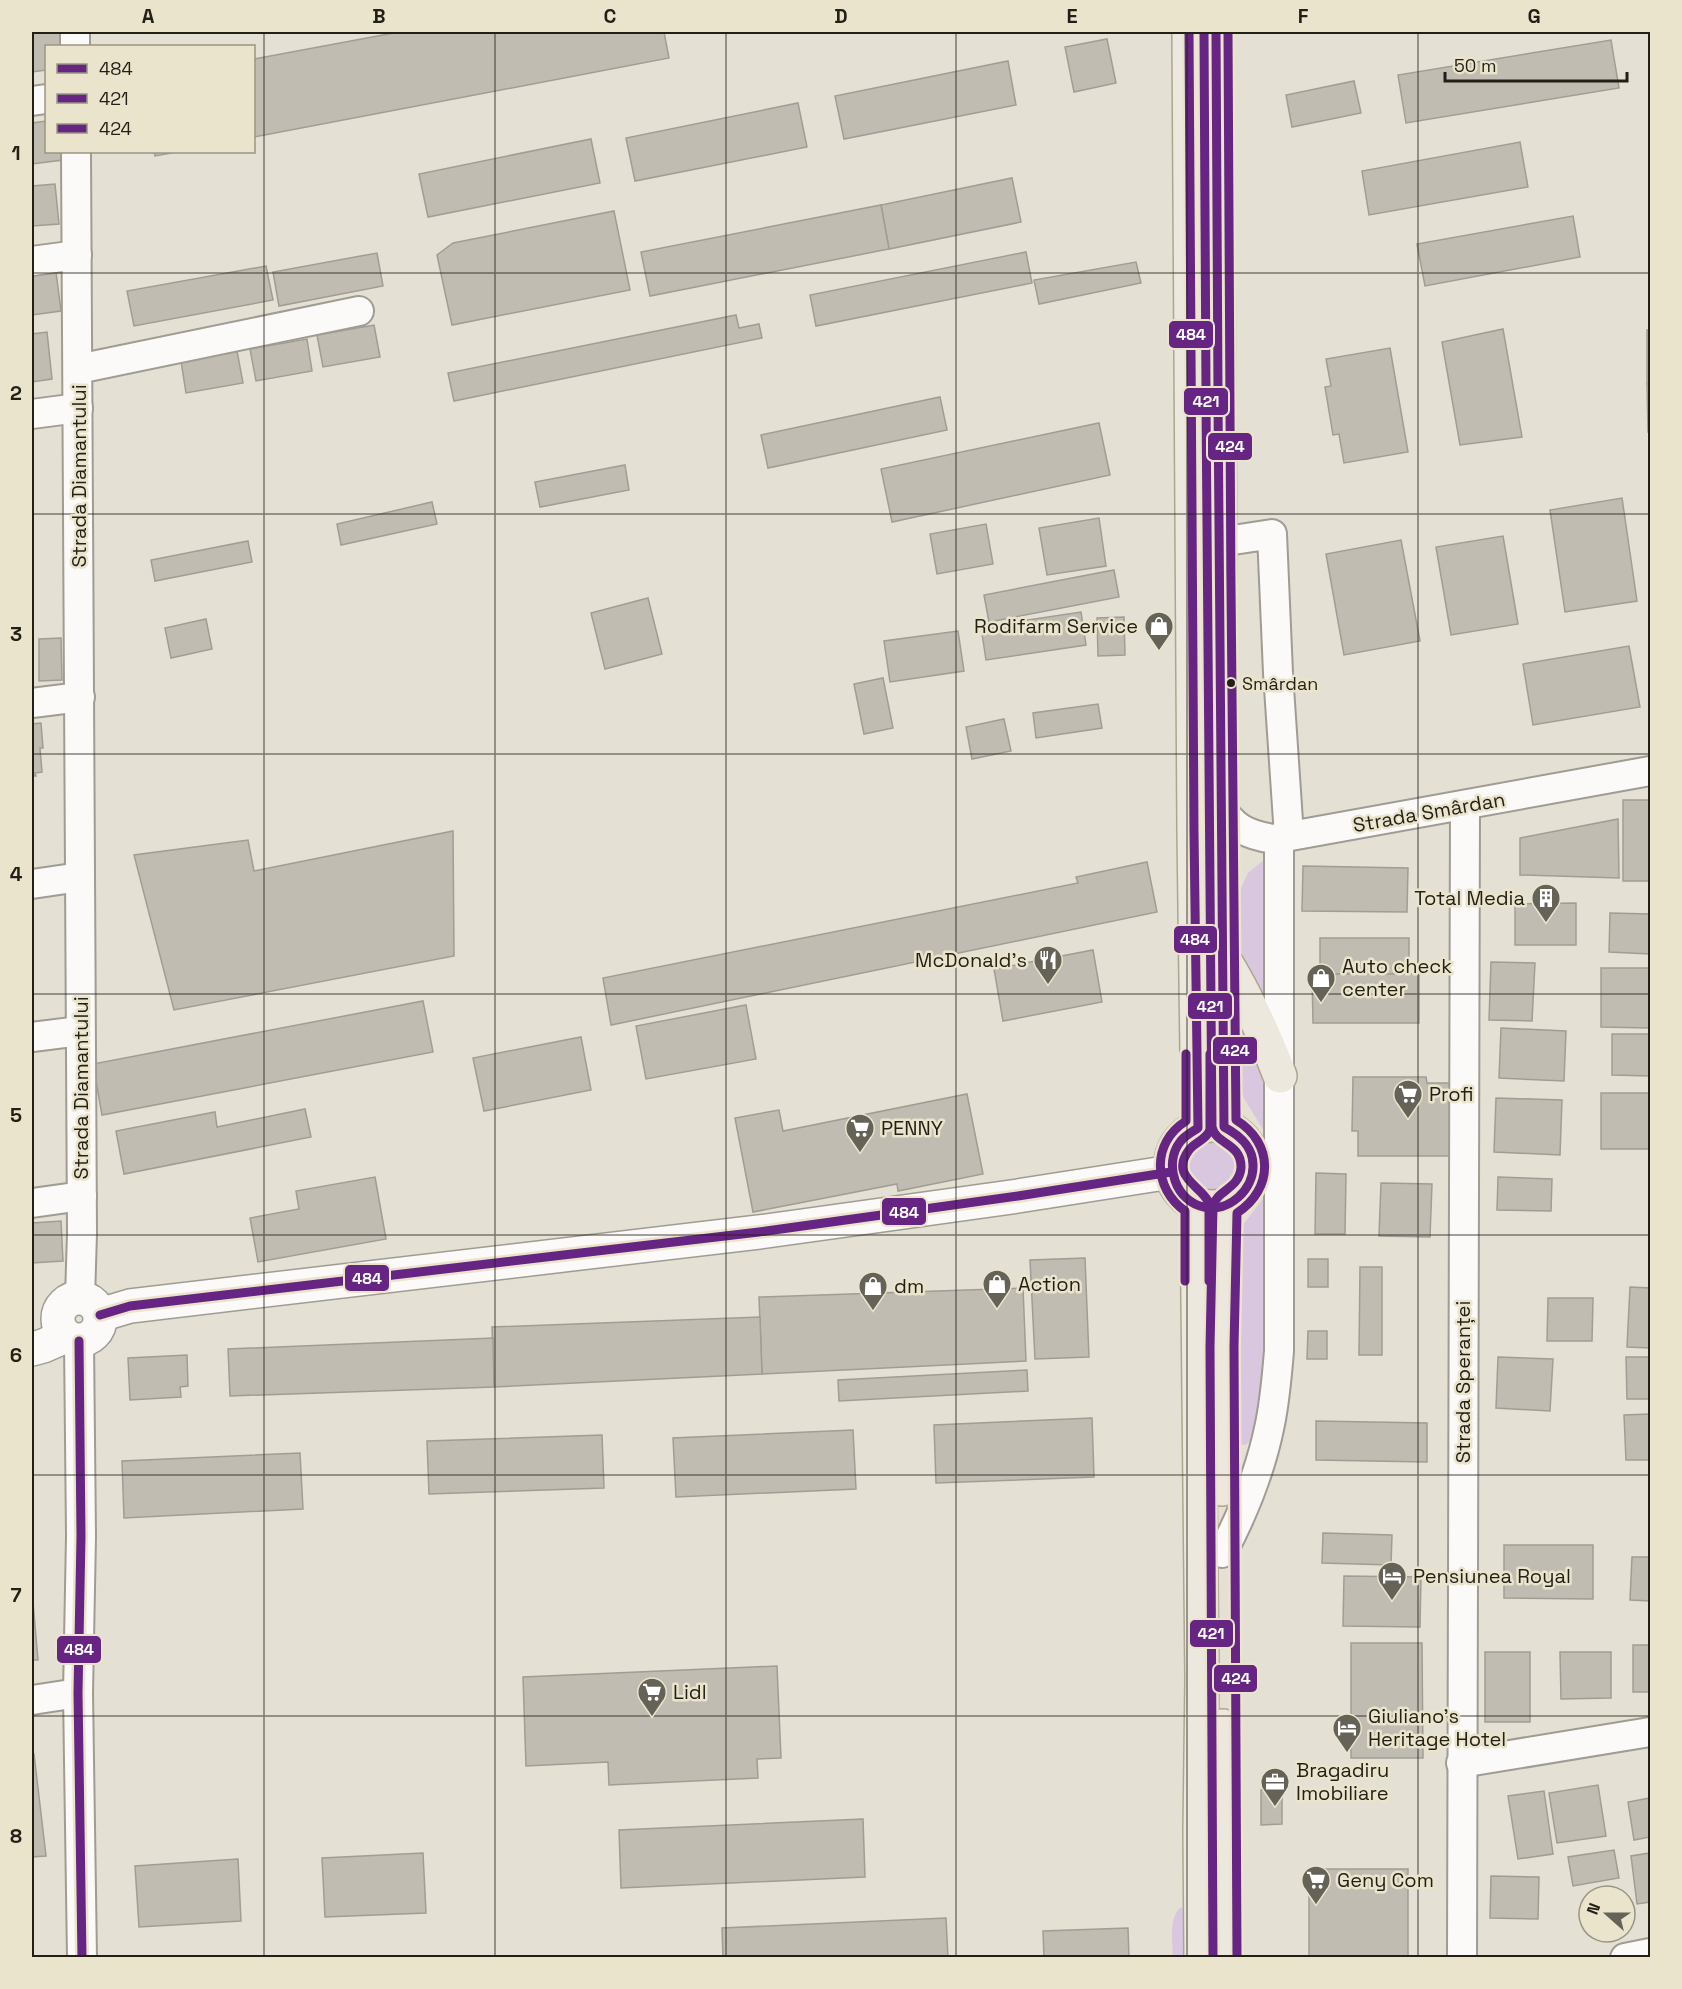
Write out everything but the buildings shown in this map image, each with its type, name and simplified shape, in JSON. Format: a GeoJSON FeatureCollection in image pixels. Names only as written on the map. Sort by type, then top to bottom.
{"type":"FeatureCollection","features":[{"type":"Feature","properties":{"kind":"main road"},"geometry":{"type":"LineString","coordinates":[[1189,32],[1194,832],[1211,1127]]}},
{"type":"Feature","properties":{"kind":"main road"},"geometry":{"type":"LineString","coordinates":[[1211,1127],[1222,954],[1216,32]]}},
{"type":"Feature","properties":{"kind":"main road"},"geometry":{"type":"LineString","coordinates":[[1222,954],[1254,1013],[1280,1076]]}},
{"type":"Feature","properties":{"kind":"main road"},"geometry":{"type":"LineString","coordinates":[[1211,1127],[1240,1136],[1247,1145],[1253,1165],[1249,1185],[1234,1201],[1211,1205],[1185,1197],[1178,1190],[1171,1172],[1175,1148],[1182,1138],[1211,1127]]}},
{"type":"Feature","properties":{"kind":"main road"},"geometry":{"type":"LineString","coordinates":[[1211,1205],[1222,1347],[1224,1958]]}},
{"type":"Feature","properties":{"kind":"main road"},"geometry":{"type":"LineString","coordinates":[[1201,1958],[1202,1679],[1211,1205]]}},
{"type":"Feature","properties":{"kind":"street","name":"Strada Diamantului"},"geometry":{"type":"LineString","coordinates":[[76,153],[82,1196],[69,1322],[81,1536],[78,1693],[82,1958]]}},
{"type":"Feature","properties":{"kind":"street"},"geometry":{"type":"LineString","coordinates":[[32,261],[77,255]]}},
{"type":"Feature","properties":{"kind":"street"},"geometry":{"type":"LineString","coordinates":[[78,369],[359,311]]}},
{"type":"Feature","properties":{"kind":"street"},"geometry":{"type":"LineString","coordinates":[[32,414],[78,408]]}},
{"type":"Feature","properties":{"kind":"street"},"geometry":{"type":"LineString","coordinates":[[1220,542],[1272,534],[1278,673],[1281,837],[1279,1351],[1270,1425],[1241,1517],[1222,1553]]}},
{"type":"Feature","properties":{"kind":"street"},"geometry":{"type":"LineString","coordinates":[[32,704],[80,697]]}},
{"type":"Feature","properties":{"kind":"street","name":"Strada Smârdan"},"geometry":{"type":"LineString","coordinates":[[1220,804],[1233,824],[1244,831],[1258,836],[1281,837],[1465,806],[1650,771]]}},
{"type":"Feature","properties":{"kind":"street","name":"Strada Speranței"},"geometry":{"type":"LineString","coordinates":[[1462,1958],[1465,806]]}},
{"type":"Feature","properties":{"kind":"street"},"geometry":{"type":"LineString","coordinates":[[32,884],[80,877]]}},
{"type":"Feature","properties":{"kind":"street"},"geometry":{"type":"LineString","coordinates":[[32,1037],[80,1031]]}},
{"type":"Feature","properties":{"kind":"street"},"geometry":{"type":"LineString","coordinates":[[32,1349],[53,1342],[69,1322],[130,1306],[759,1232],[1171,1172]]}},
{"type":"Feature","properties":{"kind":"street"},"geometry":{"type":"LineString","coordinates":[[32,1203],[82,1196]]}},
{"type":"Feature","properties":{"kind":"street"},"geometry":{"type":"LineString","coordinates":[[32,1700],[78,1693]]}},
{"type":"Feature","properties":{"kind":"street"},"geometry":{"type":"LineString","coordinates":[[1461,1763],[1650,1732]]}},
{"type":"Feature","properties":{"kind":"street"},"geometry":{"type":"LineString","coordinates":[[1625,1958],[1650,1953]]}},
{"type":"Feature","properties":{"kind":"shaded area"},"geometry":{"type":"Polygon","coordinates":[[[1265,859],[1267,1136],[1239,1090],[1237,897],[1248,873],[1265,859]]]}},
{"type":"Feature","properties":{"kind":"shaded area"},"geometry":{"type":"Polygon","coordinates":[[[1207,1138],[1217,1138],[1232,1146],[1238,1155],[1240,1166],[1238,1177],[1232,1186],[1217,1194],[1207,1194],[1196,1189],[1189,1182],[1184,1171],[1184,1161],[1189,1150],[1196,1143],[1207,1138]]]}},
{"type":"Feature","properties":{"kind":"shaded area"},"geometry":{"type":"Polygon","coordinates":[[[1271,1188],[1267,1371],[1249,1442],[1245,1445],[1240,1444],[1237,1440],[1238,1238],[1243,1225],[1271,1188]]]}},
{"type":"Feature","properties":{"kind":"shaded area"},"geometry":{"type":"Polygon","coordinates":[[[1181,1907],[1186,1911],[1189,1957],[1173,1958],[1173,1923],[1181,1907]]]}},
{"type":"Feature","properties":{"kind":"transit line","name":"484"},"geometry":{"type":"LineString","coordinates":[[1189,32],[1198,1128],[1180,1142],[1175,1151],[1173,1171],[1175,1181],[1186,1198],[1194,1204],[1213,1208],[1231,1203],[1245,1190],[1253,1165],[1248,1147],[1224,1127],[1216,32]]}},
{"type":"Feature","properties":{"kind":"transit line","name":"421"},"geometry":{"type":"LineString","coordinates":[[1204,32],[1212,1127],[1214,1133],[1237,1154],[1241,1168],[1236,1181],[1219,1196],[1213,1206],[1210,1347],[1213,1958]]}},
{"type":"Feature","properties":{"kind":"transit line","name":"424"},"geometry":{"type":"LineString","coordinates":[[1228,32],[1236,1120],[1257,1141],[1263,1153],[1265,1166],[1258,1192],[1237,1213],[1234,1347],[1237,1958]]}},
{"type":"Feature","properties":{"kind":"transit line","name":"424"},"geometry":{"type":"LineString","coordinates":[[1185,1281],[1185,1211],[1174,1201],[1167,1190],[1160,1166],[1167,1141],[1186,1121],[1186,1054]]}},
{"type":"Feature","properties":{"kind":"transit line","name":"421"},"geometry":{"type":"LineString","coordinates":[[1209,1281],[1209,1203],[1189,1180],[1183,1167],[1189,1150],[1210,1130],[1210,1054]]}},
{"type":"Feature","properties":{"kind":"transit line","name":"484"},"geometry":{"type":"LineString","coordinates":[[100,1315],[130,1306],[759,1232],[1171,1172]]}},
{"type":"Feature","properties":{"kind":"transit line","name":"484"},"geometry":{"type":"LineString","coordinates":[[79,1341],[81,1536],[78,1693],[82,1958]]}},
{"type":"Feature","properties":{"kind":"place","name":"Rodifarm Service"},"geometry":{"type":"Point","coordinates":[1159,652]}},
{"type":"Feature","properties":{"kind":"place","name":"Smârdan"},"geometry":{"type":"Point","coordinates":[1231,683]}},
{"type":"Feature","properties":{"kind":"place","name":"Total Media"},"geometry":{"type":"Point","coordinates":[1546,924]}},
{"type":"Feature","properties":{"kind":"place","name":"McDonald's"},"geometry":{"type":"Point","coordinates":[1048,986]}},
{"type":"Feature","properties":{"kind":"place","name":"Auto check center"},"geometry":{"type":"Point","coordinates":[1321,1004]}},
{"type":"Feature","properties":{"kind":"place","name":"Profi"},"geometry":{"type":"Point","coordinates":[1408,1120]}},
{"type":"Feature","properties":{"kind":"place","name":"PENNY"},"geometry":{"type":"Point","coordinates":[860,1154]}},
{"type":"Feature","properties":{"kind":"place","name":"Action"},"geometry":{"type":"Point","coordinates":[997,1310]}},
{"type":"Feature","properties":{"kind":"place","name":"dm"},"geometry":{"type":"Point","coordinates":[873,1312]}},
{"type":"Feature","properties":{"kind":"place","name":"Pensiunea Royal"},"geometry":{"type":"Point","coordinates":[1392,1602]}},
{"type":"Feature","properties":{"kind":"place","name":"Lidl"},"geometry":{"type":"Point","coordinates":[652,1718]}},
{"type":"Feature","properties":{"kind":"place","name":"Giuliano's Heritage Hotel"},"geometry":{"type":"Point","coordinates":[1347,1754]}},
{"type":"Feature","properties":{"kind":"place","name":"Bragadiru Imobiliare"},"geometry":{"type":"Point","coordinates":[1275,1808]}},
{"type":"Feature","properties":{"kind":"place","name":"Geny Com"},"geometry":{"type":"Point","coordinates":[1316,1906]}}]}
